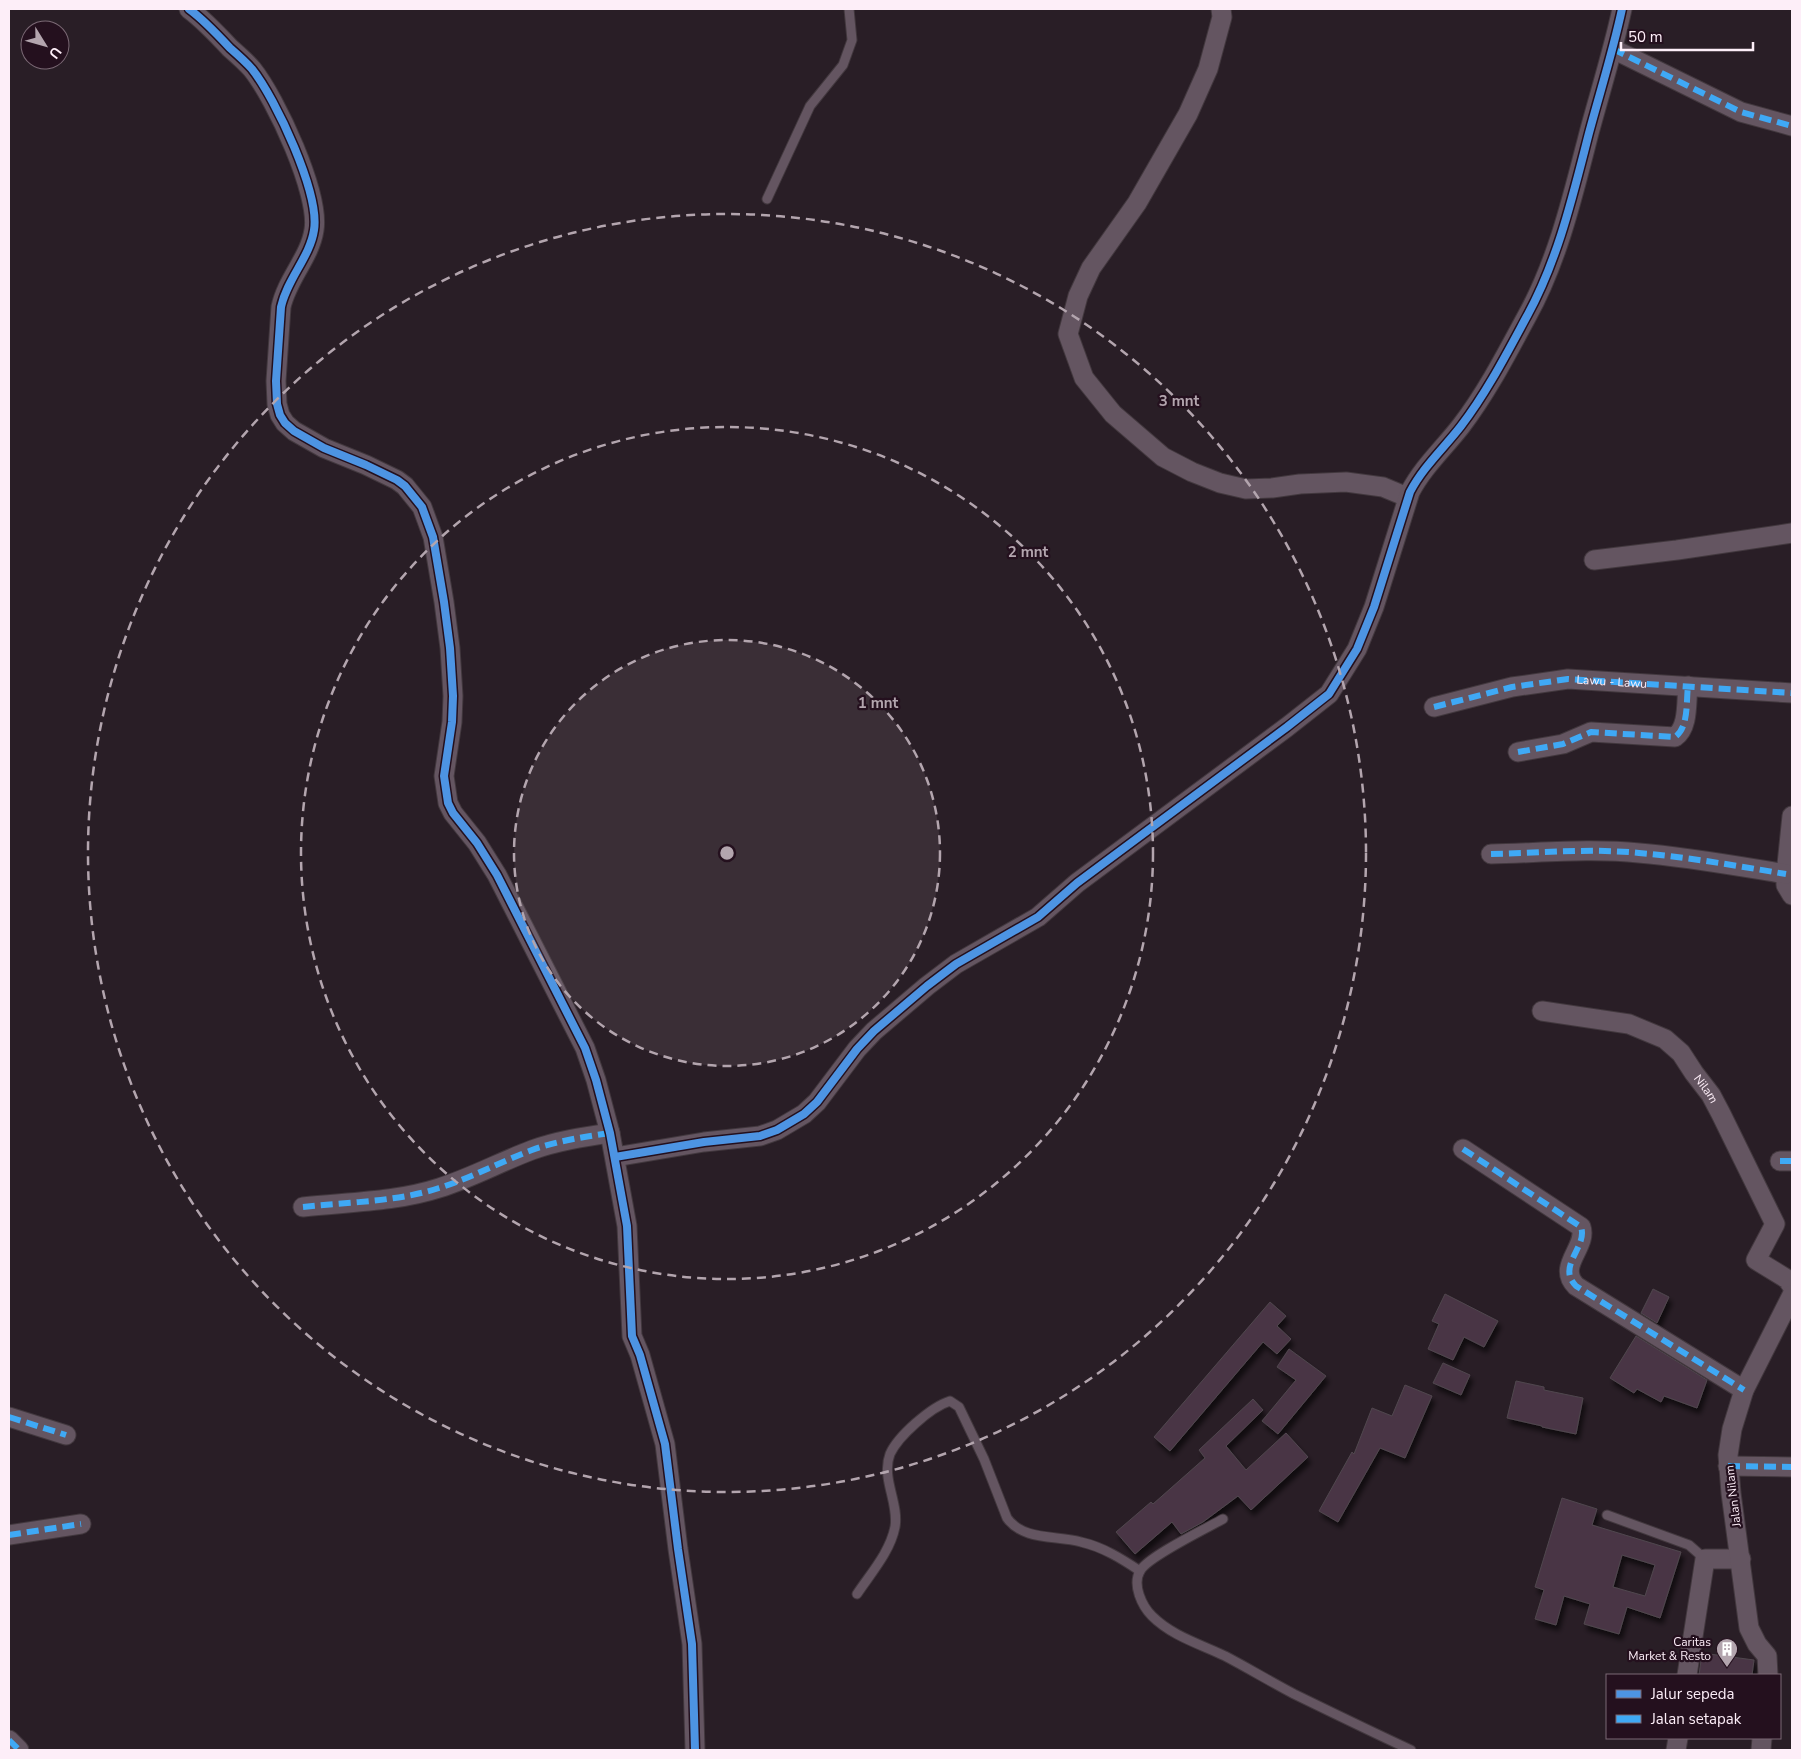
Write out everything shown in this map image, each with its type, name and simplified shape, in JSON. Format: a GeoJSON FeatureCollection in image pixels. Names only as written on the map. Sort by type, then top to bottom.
{"type":"FeatureCollection","features":[{"type":"Feature","properties":{"kind":"street"},"geometry":{"type":"LineString","coordinates":[[189,9],[200,17],[252,69],[271,99],[308,181],[316,217],[309,249],[283,296],[276,381],[277,404],[280,415],[285,423],[294,431],[324,448],[397,480],[405,486],[422,507],[434,546],[450,648],[453,696],[452,722],[444,776],[448,803],[453,813],[477,842],[497,875],[585,1048],[596,1080],[615,1156],[627,1226],[632,1336],[640,1355],[665,1444],[692,1644],[696,1750]]}},
{"type":"Feature","properties":{"kind":"street"},"geometry":{"type":"LineString","coordinates":[[1221,9],[1222,18],[1208,69],[1188,114],[1137,204],[1091,268],[1078,296],[1068,334],[1084,378],[1112,414],[1163,457],[1220,484],[1246,488],[1263,488],[1346,482],[1383,486],[1407,498]]}},
{"type":"Feature","properties":{"kind":"street"},"geometry":{"type":"LineString","coordinates":[[615,1156],[704,1142],[760,1136],[777,1130],[804,1114],[817,1102],[857,1049],[874,1031],[927,986],[956,964],[1038,917],[1077,883],[1329,694],[1356,649],[1374,607],[1386,574],[1407,498],[1417,478],[1462,425],[1480,398],[1539,292],[1559,242],[1613,49],[1622,9]]}},
{"type":"Feature","properties":{"kind":"street"},"geometry":{"type":"LineString","coordinates":[[1613,49],[1741,112],[1792,126]]}},
{"type":"Feature","properties":{"kind":"street"},"geometry":{"type":"LineString","coordinates":[[1594,560],[1792,533]]}},
{"type":"Feature","properties":{"kind":"street","name":"Lawu - Lawu"},"geometry":{"type":"LineString","coordinates":[[1434,707],[1512,687],[1568,679],[1792,693]]}},
{"type":"Feature","properties":{"kind":"street"},"geometry":{"type":"LineString","coordinates":[[1518,752],[1563,744],[1591,732],[1675,737],[1681,732],[1684,724],[1688,686]]}},
{"type":"Feature","properties":{"kind":"street"},"geometry":{"type":"LineString","coordinates":[[1792,816],[1786,874],[1787,888],[1792,895]]}},
{"type":"Feature","properties":{"kind":"street"},"geometry":{"type":"LineString","coordinates":[[1491,854],[1586,851],[1639,852],[1786,874]]}},
{"type":"Feature","properties":{"kind":"street","name":"Nilam"},"geometry":{"type":"LineString","coordinates":[[1542,1011],[1629,1024],[1665,1039],[1682,1053],[1721,1114],[1775,1224],[1756,1260],[1788,1279],[1792,1286]]}},
{"type":"Feature","properties":{"kind":"street"},"geometry":{"type":"LineString","coordinates":[[303,1207],[399,1197],[437,1189],[473,1177],[529,1151],[550,1144],[567,1139],[610,1133]]}},
{"type":"Feature","properties":{"kind":"street"},"geometry":{"type":"LineString","coordinates":[[1463,1149],[1581,1227],[1583,1237],[1569,1269],[1570,1278],[1576,1286],[1744,1390]]}},
{"type":"Feature","properties":{"kind":"street","name":"Jalan Nilam"},"geometry":{"type":"LineString","coordinates":[[1768,1674],[1767,1656],[1757,1644],[1749,1628],[1728,1455],[1732,1429],[1744,1390],[1792,1295]]}},
{"type":"Feature","properties":{"kind":"street"},"geometry":{"type":"LineString","coordinates":[[9,1418],[66,1435]]}},
{"type":"Feature","properties":{"kind":"street"},"geometry":{"type":"LineString","coordinates":[[1728,1466],[1792,1468]]}},
{"type":"Feature","properties":{"kind":"street"},"geometry":{"type":"LineString","coordinates":[[9,1535],[81,1524]]}},
{"type":"Feature","properties":{"kind":"street"},"geometry":{"type":"LineString","coordinates":[[1687,1674],[1705,1559],[1741,1559]]}},
{"type":"Feature","properties":{"kind":"street"},"geometry":{"type":"LineString","coordinates":[[9,1740],[19,1750]]}},
{"type":"Feature","properties":{"kind":"lane"},"geometry":{"type":"LineString","coordinates":[[767,199],[810,106],[843,65],[852,40],[849,9]]}},
{"type":"Feature","properties":{"kind":"lane"},"geometry":{"type":"LineString","coordinates":[[857,1594],[890,1544],[895,1527],[895,1515],[887,1469],[891,1452],[908,1430],[930,1412],[950,1401],[959,1407],[984,1459],[1007,1518],[1012,1524],[1023,1532],[1082,1542],[1116,1555],[1140,1571]]}},
{"type":"Feature","properties":{"kind":"lane"},"geometry":{"type":"LineString","coordinates":[[1606,1515],[1689,1545],[1705,1559]]}},
{"type":"Feature","properties":{"kind":"lane"},"geometry":{"type":"LineString","coordinates":[[1223,1519],[1168,1549],[1148,1562],[1140,1571],[1138,1587],[1143,1604],[1151,1615],[1164,1627],[1224,1656],[1294,1694],[1410,1750]]}},
{"type":"Feature","properties":{"kind":"building"},"geometry":{"type":"Polygon","coordinates":[[[1653,1289],[1669,1297],[1657,1323],[1641,1313],[1653,1289]]]}},
{"type":"Feature","properties":{"kind":"building"},"geometry":{"type":"Polygon","coordinates":[[[1445,1294],[1498,1321],[1484,1347],[1464,1337],[1453,1360],[1428,1349],[1439,1324],[1432,1321],[1445,1294]]]}},
{"type":"Feature","properties":{"kind":"building"},"geometry":{"type":"Polygon","coordinates":[[[1270,1302],[1286,1316],[1277,1326],[1291,1339],[1277,1354],[1263,1342],[1170,1451],[1154,1437],[1270,1302]]]}},
{"type":"Feature","properties":{"kind":"building"},"geometry":{"type":"Polygon","coordinates":[[[1636,1336],[1707,1380],[1697,1408],[1664,1396],[1661,1402],[1637,1389],[1634,1393],[1610,1378],[1636,1336]]]}},
{"type":"Feature","properties":{"kind":"building"},"geometry":{"type":"Polygon","coordinates":[[[1289,1349],[1326,1376],[1278,1434],[1262,1421],[1296,1380],[1277,1367],[1289,1349]]]}},
{"type":"Feature","properties":{"kind":"building"},"geometry":{"type":"Polygon","coordinates":[[[1443,1363],[1470,1375],[1461,1395],[1433,1383],[1443,1363]]]}},
{"type":"Feature","properties":{"kind":"building"},"geometry":{"type":"Polygon","coordinates":[[[1516,1381],[1544,1387],[1544,1390],[1583,1398],[1576,1434],[1507,1418],[1516,1381]]]}},
{"type":"Feature","properties":{"kind":"building"},"geometry":{"type":"Polygon","coordinates":[[[1405,1385],[1432,1396],[1405,1458],[1380,1448],[1338,1522],[1319,1511],[1352,1452],[1354,1454],[1372,1408],[1392,1416],[1405,1385]]]}},
{"type":"Feature","properties":{"kind":"building"},"geometry":{"type":"Polygon","coordinates":[[[1253,1399],[1263,1410],[1226,1446],[1246,1470],[1286,1433],[1308,1457],[1251,1510],[1238,1496],[1203,1522],[1181,1534],[1172,1522],[1135,1554],[1116,1532],[1151,1502],[1153,1504],[1205,1458],[1199,1450],[1253,1399]]]}},
{"type":"Feature","properties":{"kind":"building"},"geometry":{"type":"Polygon","coordinates":[[[1562,1498],[1597,1509],[1592,1525],[1681,1552],[1660,1618],[1627,1607],[1619,1634],[1584,1624],[1590,1604],[1564,1596],[1556,1625],[1535,1619],[1544,1590],[1535,1587],[1562,1498]],[[1622,1555],[1613,1587],[1645,1596],[1655,1565],[1622,1555]]]}},
{"type":"Feature","properties":{"kind":"building","name":"Caritas Market & Resto"},"geometry":{"type":"Polygon","coordinates":[[[1702,1653],[1754,1660],[1752,1674],[1699,1674],[1702,1653]]]}},
{"type":"Feature","properties":{"kind":"marked path"},"geometry":{"type":"LineString","coordinates":[[1613,49],[1741,112],[1792,126]]}},
{"type":"Feature","properties":{"kind":"marked path"},"geometry":{"type":"LineString","coordinates":[[1434,707],[1512,687],[1568,679],[1792,693]]}},
{"type":"Feature","properties":{"kind":"marked path"},"geometry":{"type":"LineString","coordinates":[[1518,752],[1563,744],[1591,732],[1675,737],[1685,721],[1688,686]]}},
{"type":"Feature","properties":{"kind":"marked path"},"geometry":{"type":"LineString","coordinates":[[1491,854],[1584,851],[1621,852],[1694,859],[1786,874]]}},
{"type":"Feature","properties":{"kind":"marked path"},"geometry":{"type":"LineString","coordinates":[[303,1207],[372,1201],[423,1193],[463,1180],[541,1147],[610,1133]]}},
{"type":"Feature","properties":{"kind":"marked path"},"geometry":{"type":"LineString","coordinates":[[1463,1149],[1581,1227],[1580,1242],[1569,1271],[1571,1279],[1576,1286],[1744,1390]]}},
{"type":"Feature","properties":{"kind":"marked path"},"geometry":{"type":"LineString","coordinates":[[1780,1161],[1792,1161]]}},
{"type":"Feature","properties":{"kind":"marked path"},"geometry":{"type":"LineString","coordinates":[[9,1417],[66,1435]]}},
{"type":"Feature","properties":{"kind":"marked path"},"geometry":{"type":"LineString","coordinates":[[1728,1466],[1792,1467]]}},
{"type":"Feature","properties":{"kind":"marked path"},"geometry":{"type":"LineString","coordinates":[[9,1535],[81,1524]]}},
{"type":"Feature","properties":{"kind":"marked path"},"geometry":{"type":"LineString","coordinates":[[9,1740],[19,1750]]}},
{"type":"Feature","properties":{"kind":"cycle path"},"geometry":{"type":"LineString","coordinates":[[189,9],[205,22],[252,69],[262,83],[294,147],[310,194],[314,214],[312,240],[288,287],[281,307],[276,381],[277,404],[280,415],[285,423],[294,431],[324,448],[397,480],[405,486],[422,507],[433,537],[450,648],[453,696],[452,722],[444,776],[448,803],[497,875],[585,1048],[596,1080],[610,1133],[627,1226],[632,1336],[640,1355],[665,1444],[692,1644],[695,1750]]}},
{"type":"Feature","properties":{"kind":"cycle path"},"geometry":{"type":"LineString","coordinates":[[615,1157],[704,1142],[760,1136],[777,1130],[804,1114],[817,1102],[857,1049],[874,1031],[927,986],[956,964],[1038,917],[1077,883],[1329,694],[1357,649],[1374,607],[1410,492],[1427,466],[1461,426],[1488,386],[1527,316],[1548,272],[1571,203],[1622,9]]}},
{"type":"Feature","properties":{"kind":"place","name":"Caritas Market & Resto"},"geometry":{"type":"Point","coordinates":[1727,1668]}}]}
